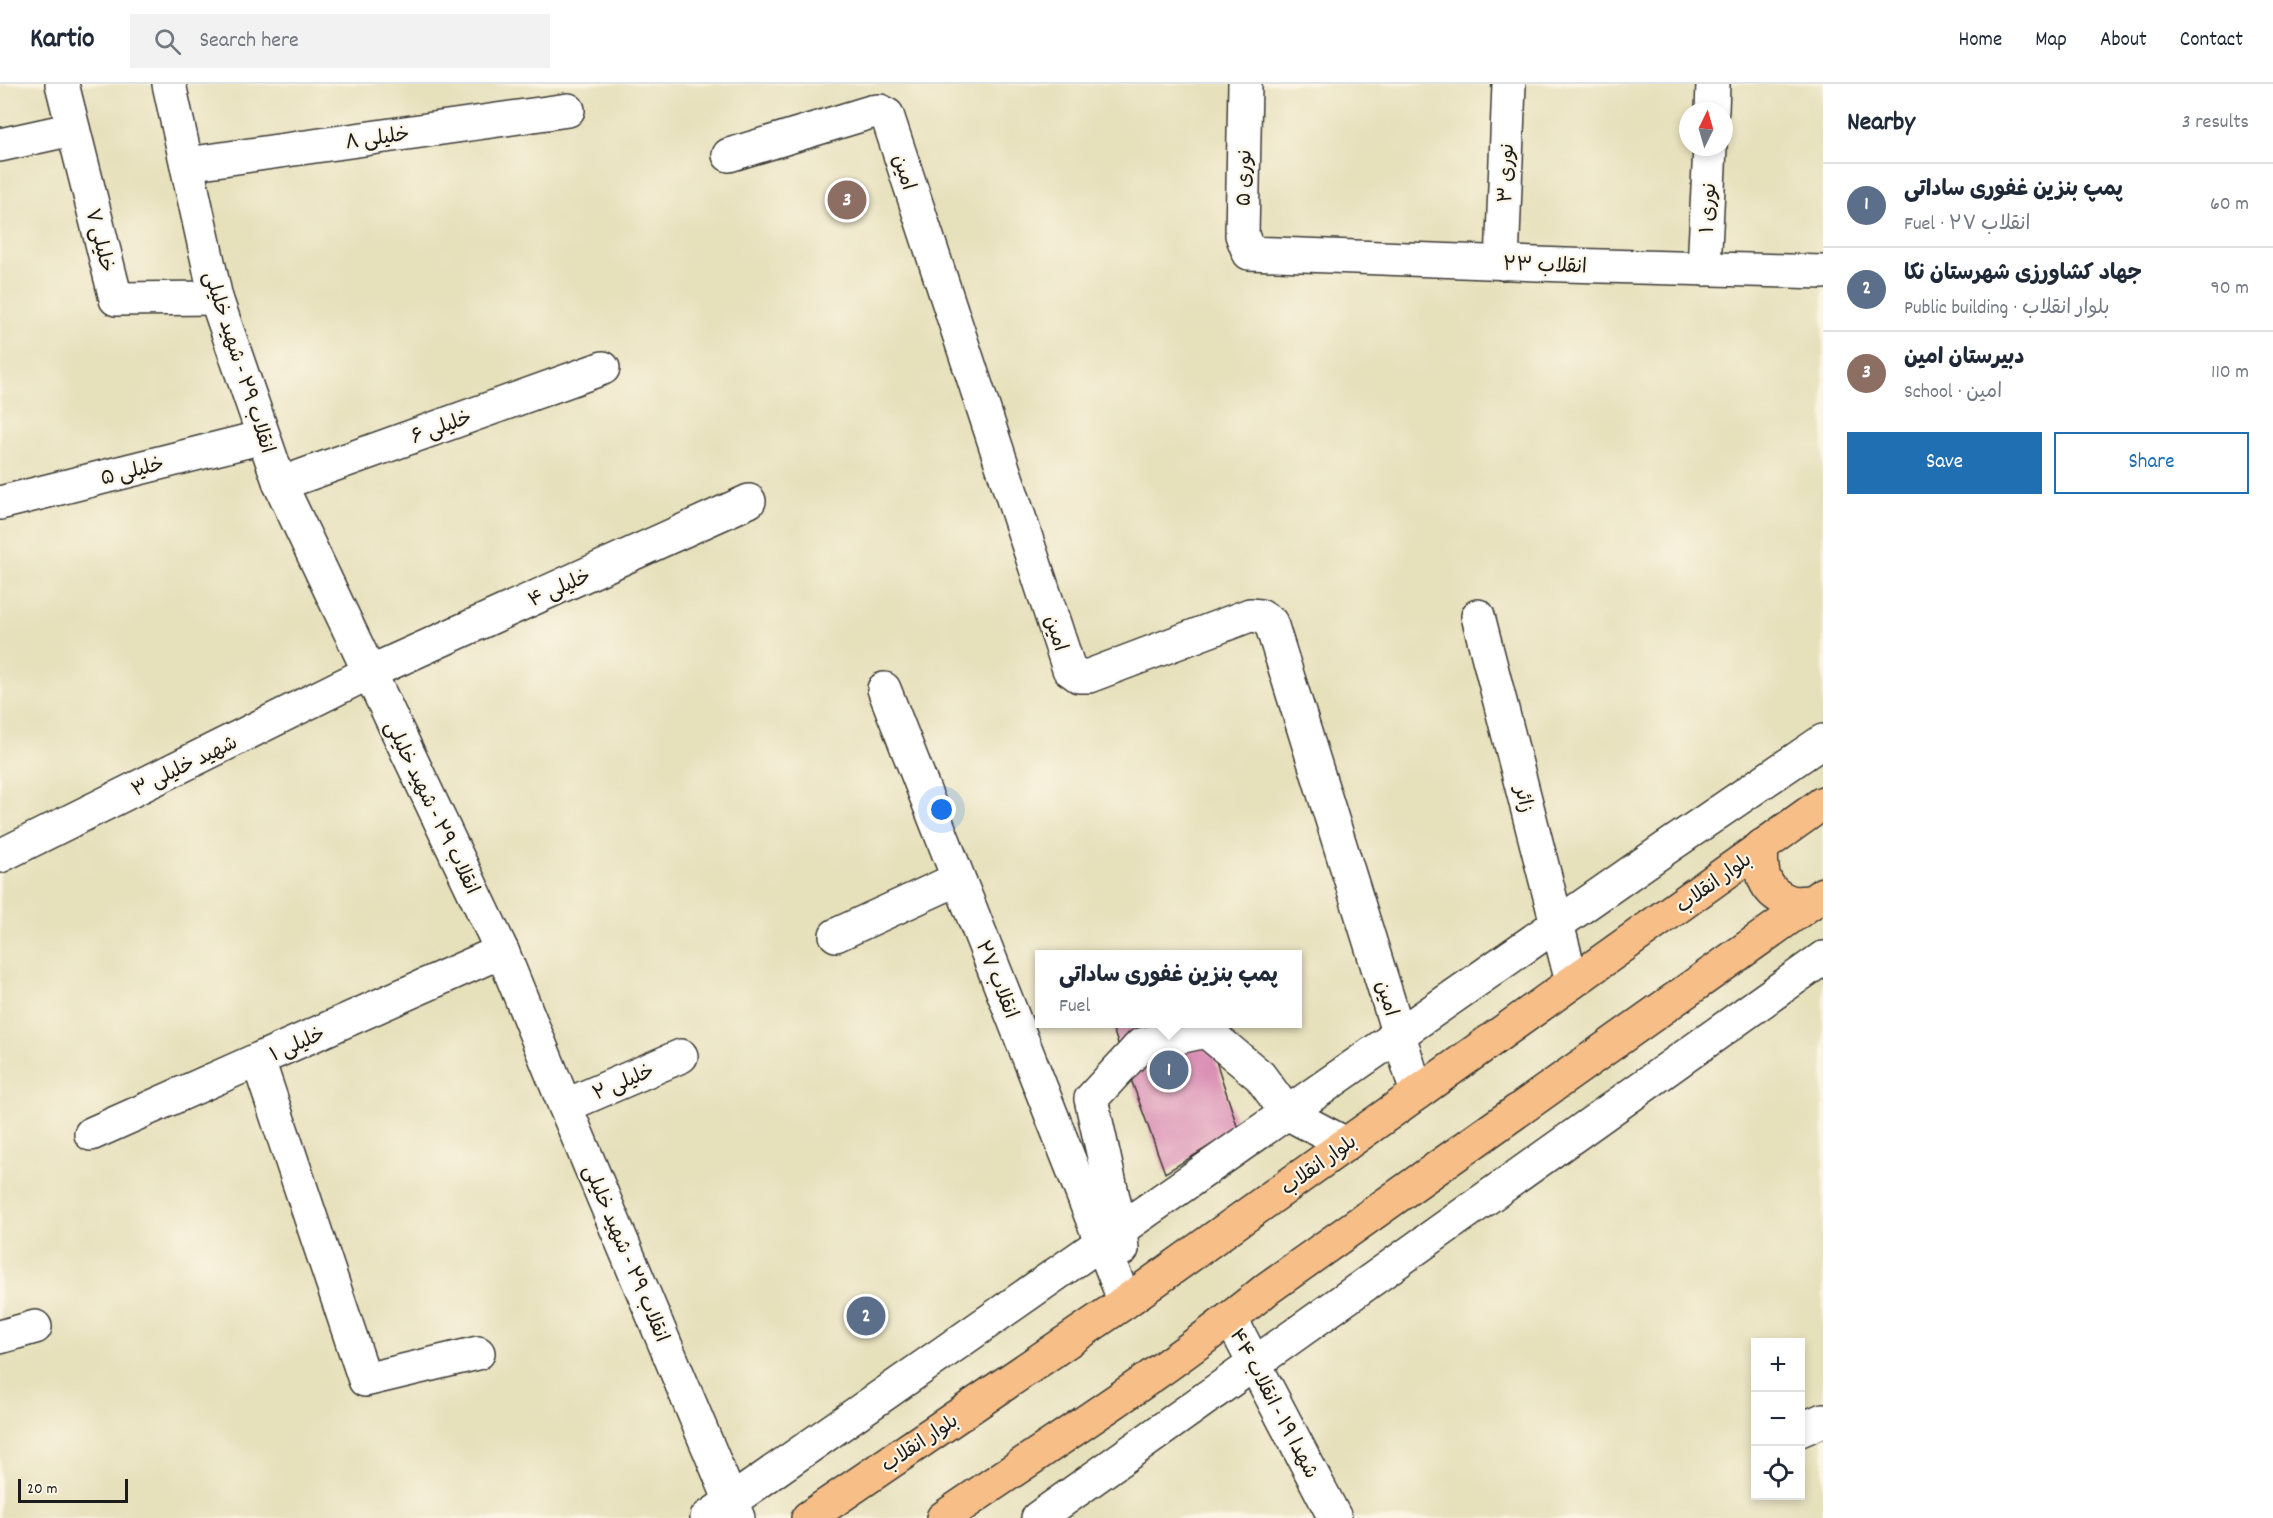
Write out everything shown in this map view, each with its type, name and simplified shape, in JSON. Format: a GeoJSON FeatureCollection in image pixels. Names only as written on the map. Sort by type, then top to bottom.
{"type":"FeatureCollection","features":[{"type":"Feature","properties":{"kind":"main road","name":"بلوار انقلاب"},"geometry":{"type":"LineString","coordinates":[[808,1518],[1125,1302],[1823,803]]}},
{"type":"Feature","properties":{"kind":"main road"},"geometry":{"type":"LineString","coordinates":[[1762,846],[1760,869],[1770,889],[1789,902],[1817,898]]}},
{"type":"Feature","properties":{"kind":"main road"},"geometry":{"type":"LineString","coordinates":[[943,1518],[1231,1319],[1268,1288],[1817,898]]}},
{"type":"Feature","properties":{"kind":"street","name":"خلیلی ۷"},"geometry":{"type":"LineString","coordinates":[[62,84],[116,299],[216,298]]}},
{"type":"Feature","properties":{"kind":"street","name":"انقلاب ۲۹ - شهید خلیلی"},"geometry":{"type":"LineString","coordinates":[[169,84],[216,298],[280,484],[502,951],[726,1512]]}},
{"type":"Feature","properties":{"kind":"street","name":"نوری ۵"},"geometry":{"type":"LineString","coordinates":[[1245,84],[1242,235],[1249,253],[1268,253]]}},
{"type":"Feature","properties":{"kind":"street","name":"نوری ۳"},"geometry":{"type":"LineString","coordinates":[[1502,263],[1509,84]]}},
{"type":"Feature","properties":{"kind":"street"},"geometry":{"type":"LineString","coordinates":[[1712,102],[1713,84]]}},
{"type":"Feature","properties":{"kind":"street","name":"خلیلی ۸"},"geometry":{"type":"LineString","coordinates":[[187,164],[568,110]]}},
{"type":"Feature","properties":{"kind":"street","name":"امین"},"geometry":{"type":"LineString","coordinates":[[729,155],[872,112],[880,111],[887,115],[1069,669],[1079,676],[1089,676],[1250,615],[1260,616],[1271,623],[1417,1093]]}},
{"type":"Feature","properties":{"kind":"street"},"geometry":{"type":"LineString","coordinates":[[0,146],[73,129]]}},
{"type":"Feature","properties":{"kind":"street","name":"نوری ۱"},"geometry":{"type":"LineString","coordinates":[[1704,269],[1710,156]]}},
{"type":"Feature","properties":{"kind":"street","name":"انقلاب ۲۳"},"geometry":{"type":"LineString","coordinates":[[1268,253],[1502,263],[1823,272]]}},
{"type":"Feature","properties":{"kind":"street","name":"خلیلی ۶"},"geometry":{"type":"LineString","coordinates":[[280,484],[603,368]]}},
{"type":"Feature","properties":{"kind":"street","name":"خلیلی ۵"},"geometry":{"type":"LineString","coordinates":[[0,503],[263,437]]}},
{"type":"Feature","properties":{"kind":"street","name":"خلیلی ۴"},"geometry":{"type":"LineString","coordinates":[[369,673],[749,501]]}},
{"type":"Feature","properties":{"kind":"street","name":"زائر"},"geometry":{"type":"LineString","coordinates":[[1478,616],[1572,982]]}},
{"type":"Feature","properties":{"kind":"street","name":"شهید خلیلی ۳"},"geometry":{"type":"LineString","coordinates":[[0,856],[369,673]]}},
{"type":"Feature","properties":{"kind":"street","name":"انقلاب ۲۷"},"geometry":{"type":"LineString","coordinates":[[884,689],[958,879],[1111,1236],[1125,1302]]}},
{"type":"Feature","properties":{"kind":"street"},"geometry":{"type":"LineString","coordinates":[[726,1512],[1111,1236],[1823,741]]}},
{"type":"Feature","properties":{"kind":"street"},"geometry":{"type":"LineString","coordinates":[[836,935],[958,879]]}},
{"type":"Feature","properties":{"kind":"street","name":"خلیلی ۱"},"geometry":{"type":"LineString","coordinates":[[91,1134],[502,951]]}},
{"type":"Feature","properties":{"kind":"street"},"geometry":{"type":"LineString","coordinates":[[1038,1518],[1823,958]]}},
{"type":"Feature","properties":{"kind":"street"},"geometry":{"type":"LineString","coordinates":[[1111,1236],[1091,1099],[1141,1045],[1206,1031],[1260,1076],[1287,1113],[1346,1144]]}},
{"type":"Feature","properties":{"kind":"street","name":"خلیلی ۲"},"geometry":{"type":"LineString","coordinates":[[565,1106],[681,1056]]}},
{"type":"Feature","properties":{"kind":"street"},"geometry":{"type":"LineString","coordinates":[[258,1060],[365,1380],[478,1353]]}},
{"type":"Feature","properties":{"kind":"street","name":"شهدا ۱۹ - انقلاب ۴۴"},"geometry":{"type":"LineString","coordinates":[[1231,1319],[1335,1518]]}},
{"type":"Feature","properties":{"kind":"street"},"geometry":{"type":"LineString","coordinates":[[0,1337],[35,1327]]}},
{"type":"Feature","properties":{"kind":"street"},"geometry":{"type":"LineString","coordinates":[[1805,1428],[1823,1420]]}},
{"type":"Feature","properties":{"kind":"building"},"geometry":{"type":"Polygon","coordinates":[[[1112,1028],[1205,1028],[1238,1129],[1165,1173],[1112,1028]]]}},
{"type":"Feature","properties":{"kind":"place","name":"دبیرستان امین"},"geometry":{"type":"Point","coordinates":[847,200]}},
{"type":"Feature","properties":{"kind":"place","name":"پمپ بنزین غفوری ساداتی"},"geometry":{"type":"Point","coordinates":[1169,1070]}},
{"type":"Feature","properties":{"kind":"place","name":"جهاد کشاورزی شهرستان نکا"},"geometry":{"type":"Point","coordinates":[866,1316]}}]}
